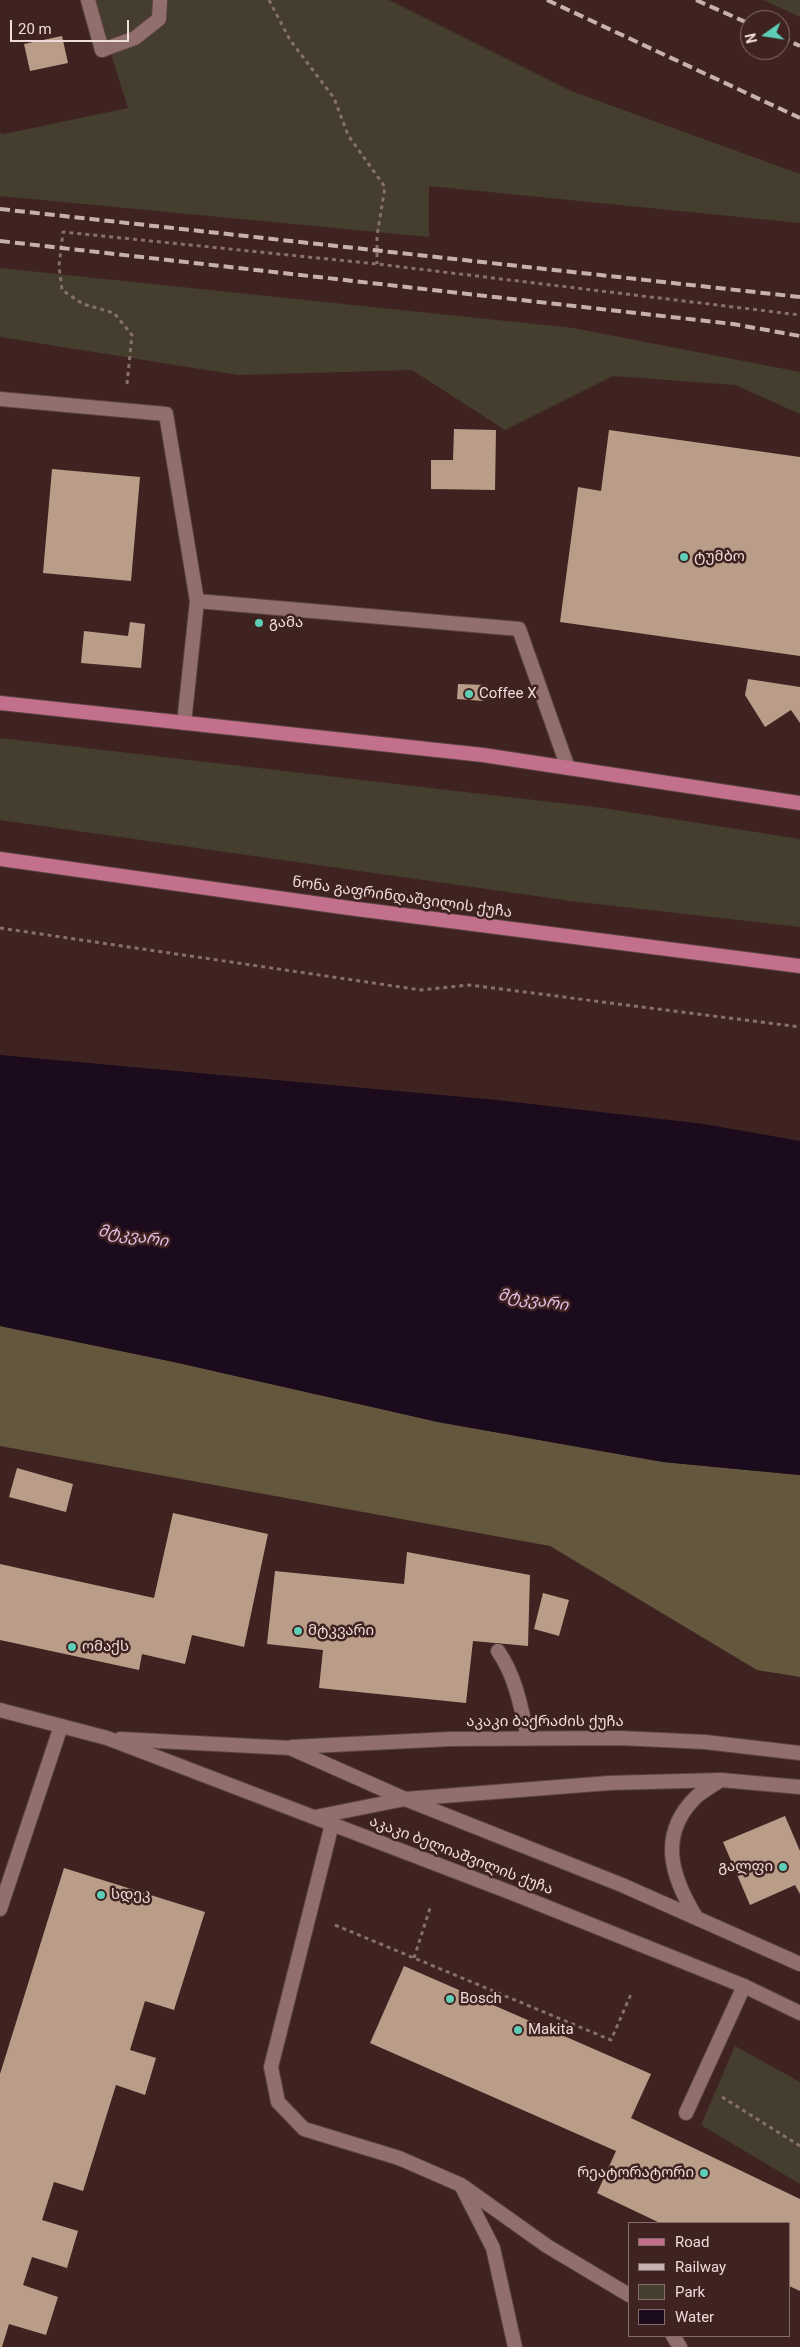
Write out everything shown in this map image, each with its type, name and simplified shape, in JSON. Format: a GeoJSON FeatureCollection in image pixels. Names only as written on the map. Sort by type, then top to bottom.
{"type":"FeatureCollection","features":[{"type":"Feature","properties":{"kind":"main road"},"geometry":{"type":"LineString","coordinates":[[88,0],[102,50],[135,38],[159,19],[160,0]]}},
{"type":"Feature","properties":{"kind":"main road"},"geometry":{"type":"LineString","coordinates":[[0,399],[166,414],[197,601],[184,723]]}},
{"type":"Feature","properties":{"kind":"main road"},"geometry":{"type":"LineString","coordinates":[[197,601],[519,629],[568,768]]}},
{"type":"Feature","properties":{"kind":"main road"},"geometry":{"type":"LineString","coordinates":[[0,703],[483,755],[800,803]]}},
{"type":"Feature","properties":{"kind":"main road","name":"ნონა გაფრინდაშვილის ქუჩა"},"geometry":{"type":"LineString","coordinates":[[0,859],[349,908],[800,966]]}},
{"type":"Feature","properties":{"kind":"main road"},"geometry":{"type":"LineString","coordinates":[[498,1651],[506,1663],[516,1691],[528,1738]]}},
{"type":"Feature","properties":{"kind":"main road","name":"აკაკი ბელიაშვილის ქუჩა"},"geometry":{"type":"LineString","coordinates":[[0,1710],[107,1738],[512,1893],[744,1986],[800,2013]]}},
{"type":"Feature","properties":{"kind":"main road"},"geometry":{"type":"LineString","coordinates":[[0,1909],[61,1726]]}},
{"type":"Feature","properties":{"kind":"main road","name":"აკაკი ბელიაშვილის ქუჩა"},"geometry":{"type":"LineString","coordinates":[[107,1738],[290,1748],[405,1799],[622,1885],[800,1964]]}},
{"type":"Feature","properties":{"kind":"main road","name":"აკაკი ბაქრაძის ქუჩა"},"geometry":{"type":"LineString","coordinates":[[290,1748],[450,1739],[620,1738],[705,1742],[800,1753]]}},
{"type":"Feature","properties":{"kind":"main road"},"geometry":{"type":"LineString","coordinates":[[315,1817],[405,1799],[609,1783],[721,1780],[800,1786]]}},
{"type":"Feature","properties":{"kind":"main road"},"geometry":{"type":"LineString","coordinates":[[696,1918],[681,1893],[673,1868],[672,1841],[680,1819],[696,1797],[721,1780]]}},
{"type":"Feature","properties":{"kind":"main road"},"geometry":{"type":"LineString","coordinates":[[332,1824],[272,2067],[278,2102],[304,2129],[399,2158],[461,2185],[547,2246],[628,2294]]}},
{"type":"Feature","properties":{"kind":"main road"},"geometry":{"type":"LineString","coordinates":[[686,2113],[744,1986]]}},
{"type":"Feature","properties":{"kind":"main road"},"geometry":{"type":"LineString","coordinates":[[461,2185],[493,2248],[515,2347]]}},
{"type":"Feature","properties":{"kind":"path"},"geometry":{"type":"LineString","coordinates":[[269,0],[290,40],[334,98],[348,135],[385,187],[377,236],[377,264]]}},
{"type":"Feature","properties":{"kind":"path"},"geometry":{"type":"LineString","coordinates":[[130,355],[132,335],[114,313],[82,304],[62,290],[59,266],[63,232],[377,264],[800,315]]}},
{"type":"Feature","properties":{"kind":"path"},"geometry":{"type":"LineString","coordinates":[[0,928],[421,990],[469,985],[800,1027]]}},
{"type":"Feature","properties":{"kind":"path"},"geometry":{"type":"LineString","coordinates":[[414,1958],[431,1905]]}},
{"type":"Feature","properties":{"kind":"path"},"geometry":{"type":"LineString","coordinates":[[309,1914],[611,2040],[630,1994]]}},
{"type":"Feature","properties":{"kind":"path"},"geometry":{"type":"LineString","coordinates":[[701,2083],[800,2146]]}},
{"type":"Feature","properties":{"kind":"green space"},"geometry":{"type":"Polygon","coordinates":[[[94,0],[389,0],[571,91],[800,174],[800,223],[429,186],[429,237],[0,196],[0,133],[4,134],[128,108],[94,0]]]}},
{"type":"Feature","properties":{"kind":"green space"},"geometry":{"type":"Polygon","coordinates":[[[763,0],[800,0],[800,17],[790,12],[790,10],[785,10],[763,0]]]}},
{"type":"Feature","properties":{"kind":"green space"},"geometry":{"type":"Polygon","coordinates":[[[0,268],[573,328],[800,372],[800,414],[735,385],[613,376],[505,430],[412,370],[238,375],[0,337],[0,268]]]}},
{"type":"Feature","properties":{"kind":"green space"},"geometry":{"type":"Polygon","coordinates":[[[0,738],[603,808],[800,839],[800,927],[571,901],[0,820],[0,738]]]}},
{"type":"Feature","properties":{"kind":"green space"},"geometry":{"type":"Polygon","coordinates":[[[735,2046],[800,2082],[800,2184],[701,2125],[735,2046]]]}},
{"type":"Feature","properties":{"kind":"shaded area"},"geometry":{"type":"Polygon","coordinates":[[[0,1326],[174,1362],[438,1422],[663,1462],[800,1475],[800,1677],[757,1670],[550,1546],[0,1446],[0,1326]]]}},
{"type":"Feature","properties":{"kind":"water"},"geometry":{"type":"Polygon","coordinates":[[[0,1055],[497,1100],[704,1124],[800,1141],[800,1475],[663,1462],[438,1422],[174,1362],[0,1326],[0,1055]]]}},
{"type":"Feature","properties":{"kind":"building"},"geometry":{"type":"Polygon","coordinates":[[[62,36],[68,63],[30,71],[24,44],[62,36]]]}},
{"type":"Feature","properties":{"kind":"building"},"geometry":{"type":"Polygon","coordinates":[[[454,429],[496,430],[495,490],[431,489],[431,460],[453,460],[454,429]]]}},
{"type":"Feature","properties":{"kind":"building","name":"ტუმბო"},"geometry":{"type":"Polygon","coordinates":[[[609,430],[800,457],[800,656],[560,622],[578,487],[601,491],[609,430]]]}},
{"type":"Feature","properties":{"kind":"building"},"geometry":{"type":"Polygon","coordinates":[[[52,469],[140,477],[131,581],[43,573],[52,469]]]}},
{"type":"Feature","properties":{"kind":"building"},"geometry":{"type":"Polygon","coordinates":[[[130,622],[145,624],[141,668],[81,663],[84,631],[128,636],[130,622]]]}},
{"type":"Feature","properties":{"kind":"building"},"geometry":{"type":"Polygon","coordinates":[[[748,679],[800,687],[800,723],[791,710],[765,727],[745,695],[748,679]]]}},
{"type":"Feature","properties":{"kind":"building"},"geometry":{"type":"Polygon","coordinates":[[[458,684],[485,685],[483,701],[457,699],[458,684]]]}},
{"type":"Feature","properties":{"kind":"building"},"geometry":{"type":"Polygon","coordinates":[[[17,1468],[73,1484],[66,1512],[9,1497],[17,1468]]]}},
{"type":"Feature","properties":{"kind":"building"},"geometry":{"type":"Polygon","coordinates":[[[173,1513],[268,1534],[244,1647],[192,1635],[185,1664],[142,1654],[139,1670],[0,1640],[0,1564],[154,1598],[173,1513]]]}},
{"type":"Feature","properties":{"kind":"building"},"geometry":{"type":"Polygon","coordinates":[[[407,1552],[530,1575],[528,1646],[473,1641],[466,1703],[319,1688],[323,1650],[267,1644],[275,1571],[404,1584],[407,1552]]]}},
{"type":"Feature","properties":{"kind":"building"},"geometry":{"type":"Polygon","coordinates":[[[543,1593],[569,1600],[559,1636],[534,1629],[543,1593]]]}},
{"type":"Feature","properties":{"kind":"building"},"geometry":{"type":"Polygon","coordinates":[[[785,1816],[800,1851],[800,1894],[795,1885],[750,1905],[723,1842],[785,1816]]]}},
{"type":"Feature","properties":{"kind":"building"},"geometry":{"type":"Polygon","coordinates":[[[64,1868],[205,1912],[174,2010],[145,2001],[130,2050],[156,2058],[145,2095],[116,2085],[83,2191],[54,2182],[42,2220],[78,2231],[67,2268],[32,2257],[23,2285],[58,2297],[46,2335],[9,2324],[2,2347],[0,2347],[0,2074],[64,1868]]]}},
{"type":"Feature","properties":{"kind":"building"},"geometry":{"type":"Polygon","coordinates":[[[404,1966],[651,2074],[631,2118],[800,2199],[800,2291],[790,2286],[790,2222],[658,2222],[597,2193],[616,2151],[370,2043],[404,1966]]]}},
{"type":"Feature","properties":{"kind":"railway"},"geometry":{"type":"LineString","coordinates":[[547,0],[800,118]]}},
{"type":"Feature","properties":{"kind":"railway"},"geometry":{"type":"LineString","coordinates":[[696,0],[740,20]]}},
{"type":"Feature","properties":{"kind":"railway"},"geometry":{"type":"LineString","coordinates":[[790,42],[800,46]]}},
{"type":"Feature","properties":{"kind":"railway"},"geometry":{"type":"LineString","coordinates":[[0,209],[800,297]]}},
{"type":"Feature","properties":{"kind":"railway"},"geometry":{"type":"LineString","coordinates":[[0,241],[733,324],[800,336]]}},
{"type":"Feature","properties":{"kind":"place","name":"ტუმბო"},"geometry":{"type":"Point","coordinates":[684,557]}},
{"type":"Feature","properties":{"kind":"place","name":"გამა"},"geometry":{"type":"Point","coordinates":[259,623]}},
{"type":"Feature","properties":{"kind":"place","name":"Coffee X"},"geometry":{"type":"Point","coordinates":[469,694]}},
{"type":"Feature","properties":{"kind":"place","name":"მტკვარი"},"geometry":{"type":"Point","coordinates":[298,1631]}},
{"type":"Feature","properties":{"kind":"place","name":"ომაქს"},"geometry":{"type":"Point","coordinates":[72,1647]}},
{"type":"Feature","properties":{"kind":"place","name":"გალფი"},"geometry":{"type":"Point","coordinates":[783,1867]}},
{"type":"Feature","properties":{"kind":"place","name":"სდეკ"},"geometry":{"type":"Point","coordinates":[101,1895]}},
{"type":"Feature","properties":{"kind":"place","name":"Bosch"},"geometry":{"type":"Point","coordinates":[450,1999]}},
{"type":"Feature","properties":{"kind":"place","name":"Makita"},"geometry":{"type":"Point","coordinates":[518,2030]}},
{"type":"Feature","properties":{"kind":"place","name":"რეატორატორი"},"geometry":{"type":"Point","coordinates":[704,2173]}}]}
